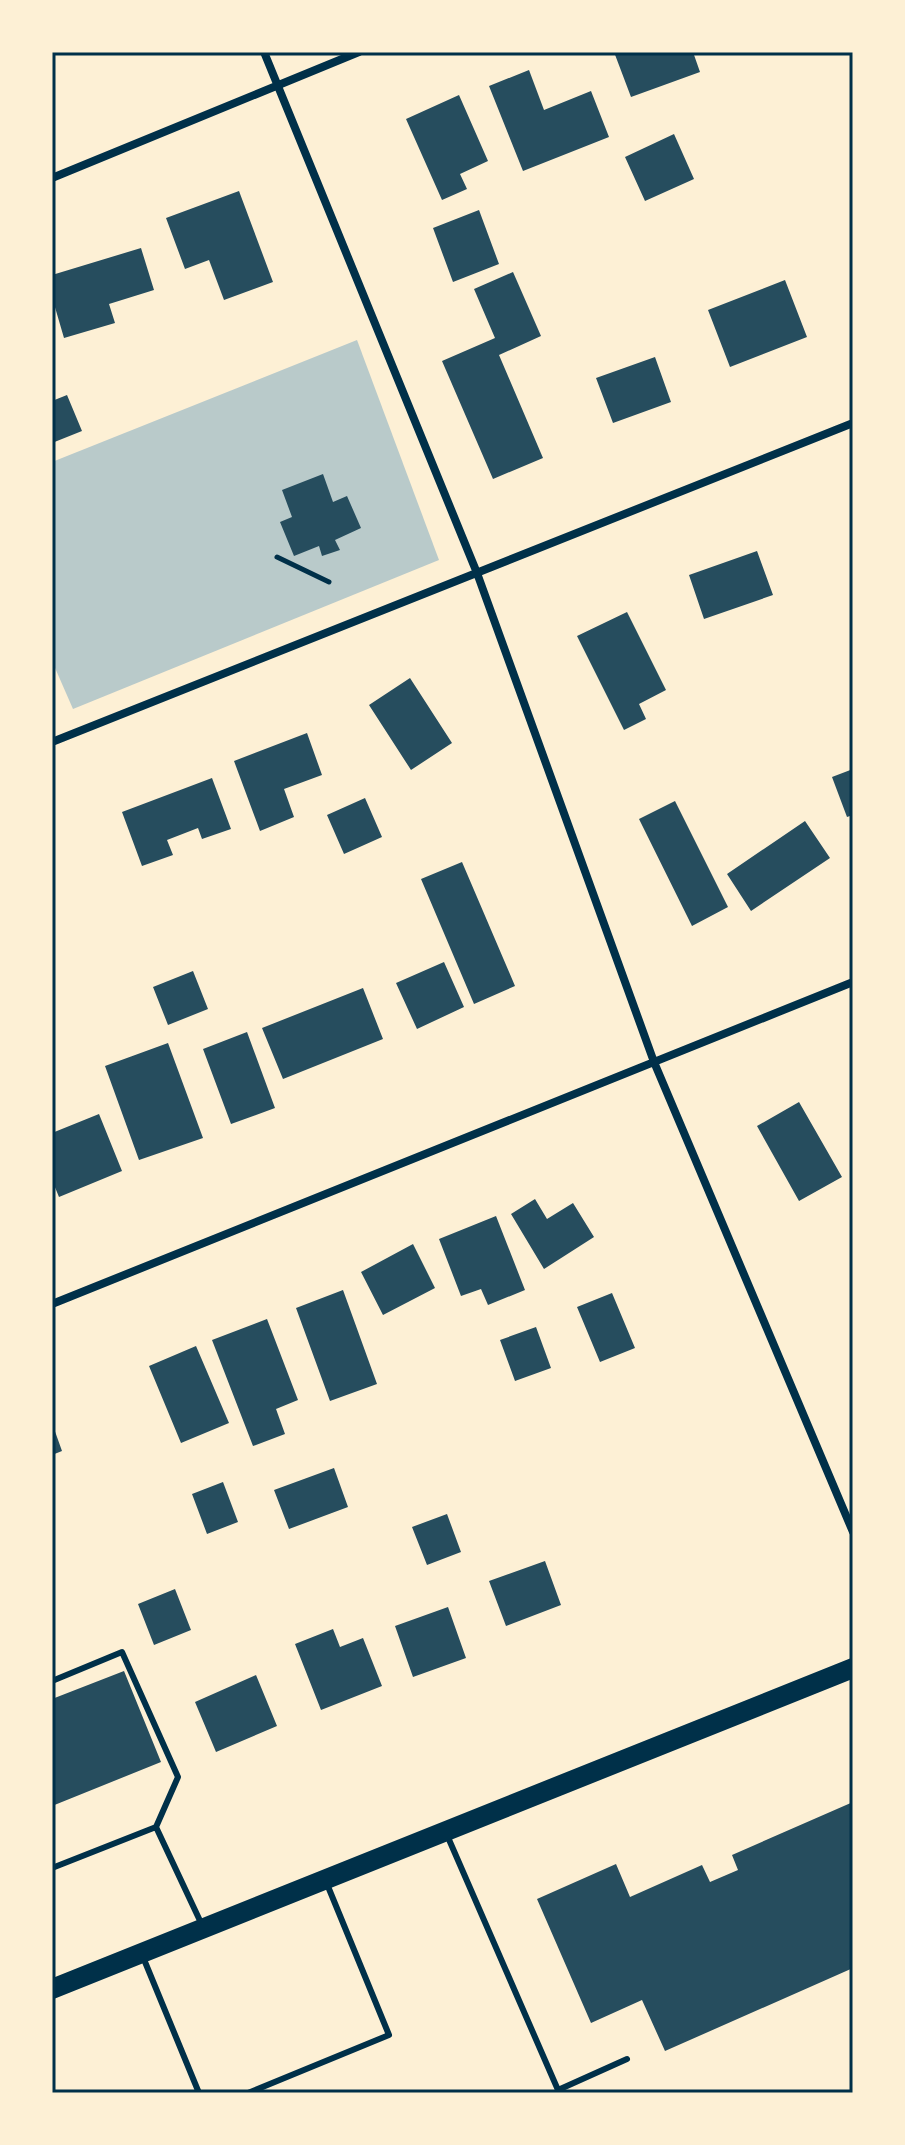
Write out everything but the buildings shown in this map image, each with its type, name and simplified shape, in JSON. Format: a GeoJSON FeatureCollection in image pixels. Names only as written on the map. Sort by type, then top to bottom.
{"type":"FeatureCollection","features":[{"type":"Feature","properties":{"kind":"main road"},"geometry":{"type":"LineString","coordinates":[[52,1989],[853,1668]]}},
{"type":"Feature","properties":{"kind":"street"},"geometry":{"type":"LineString","coordinates":[[264,52],[477,573],[654,1062],[853,1532]]}},
{"type":"Feature","properties":{"kind":"street"},"geometry":{"type":"LineString","coordinates":[[52,178],[359,52]]}},
{"type":"Feature","properties":{"kind":"street"},"geometry":{"type":"LineString","coordinates":[[52,742],[853,423]]}},
{"type":"Feature","properties":{"kind":"street"},"geometry":{"type":"LineString","coordinates":[[52,1304],[853,982]]}},
{"type":"Feature","properties":{"kind":"lane"},"geometry":{"type":"LineString","coordinates":[[52,1681],[122,1652],[178,1777],[156,1827],[52,1868]]}},
{"type":"Feature","properties":{"kind":"lane"},"geometry":{"type":"LineString","coordinates":[[156,1827],[203,1929]]}},
{"type":"Feature","properties":{"kind":"lane"},"geometry":{"type":"LineString","coordinates":[[445,1832],[558,2090],[627,2059]]}},
{"type":"Feature","properties":{"kind":"lane"},"geometry":{"type":"LineString","coordinates":[[248,2093],[389,2035],[325,1880]]}},
{"type":"Feature","properties":{"kind":"lane"},"geometry":{"type":"LineString","coordinates":[[142,1953],[199,2093]]}},
{"type":"Feature","properties":{"kind":"path"},"geometry":{"type":"LineString","coordinates":[[277,557],[329,582]]}},
{"type":"Feature","properties":{"kind":"shaded area"},"geometry":{"type":"Polygon","coordinates":[[[357,340],[439,560],[73,709],[52,661],[52,462],[357,340]]]}}]}
